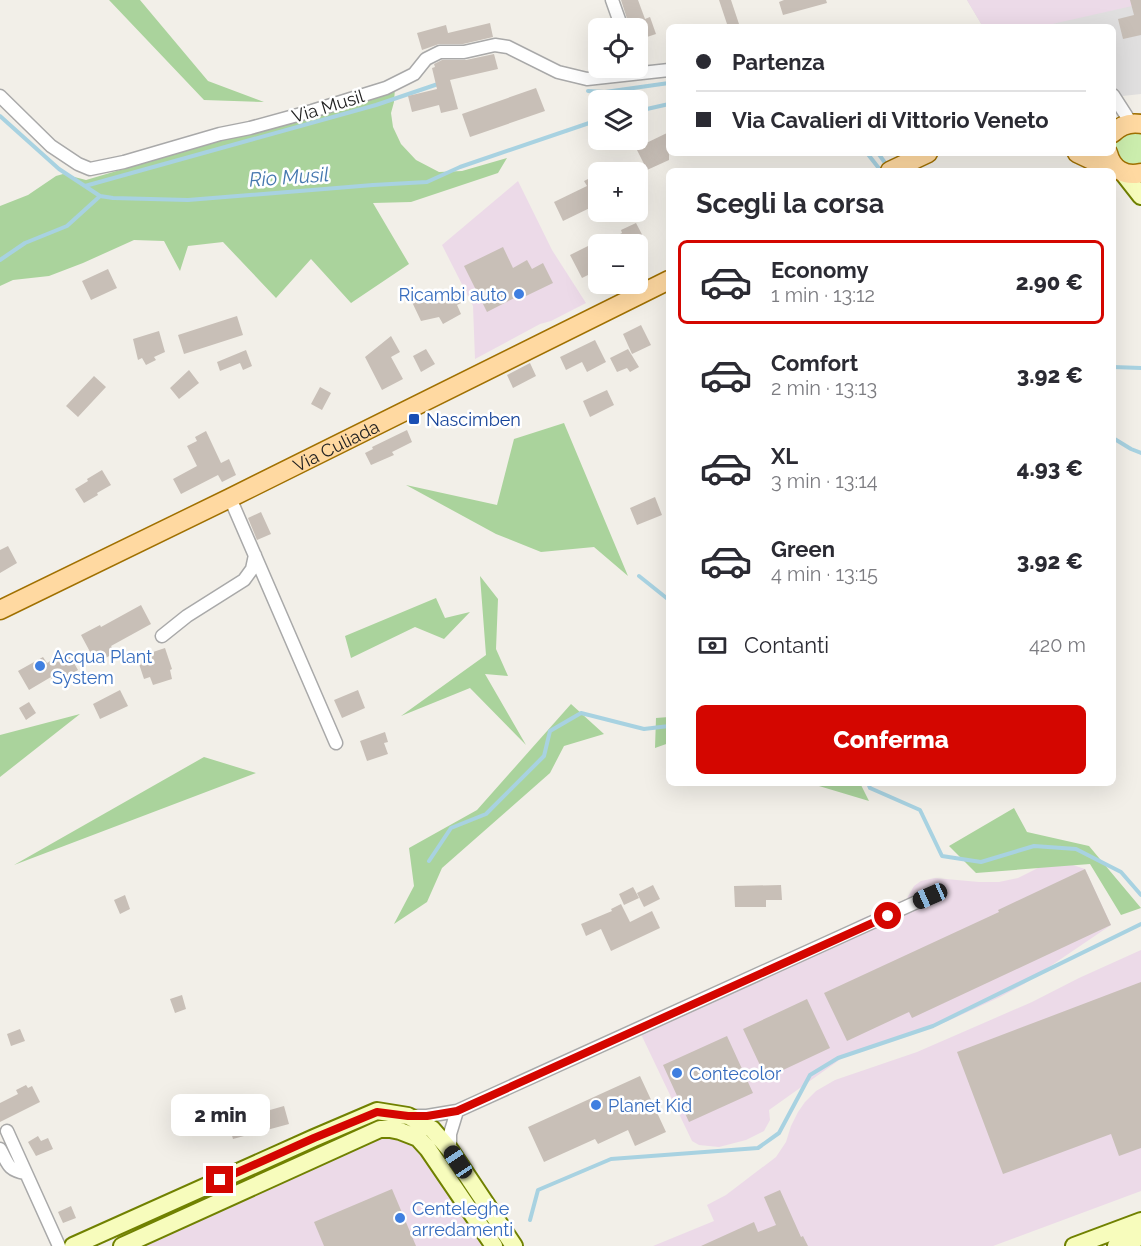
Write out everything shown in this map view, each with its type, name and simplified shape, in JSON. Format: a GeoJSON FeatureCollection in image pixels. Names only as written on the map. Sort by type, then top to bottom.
{"type":"FeatureCollection","features":[{"type":"Feature","properties":{"kind":"main road"},"geometry":{"type":"LineString","coordinates":[[1116,130],[1121,126],[1137,123]]}},
{"type":"Feature","properties":{"kind":"main road"},"geometry":{"type":"LineString","coordinates":[[1083,156],[1096,162],[1123,167]]}},
{"type":"Feature","properties":{"kind":"main road","name":"Via Culiada"},"geometry":{"type":"LineString","coordinates":[[0,610],[666,281]]}},
{"type":"Feature","properties":{"kind":"street"},"geometry":{"type":"LineString","coordinates":[[612,0],[618,18]]}},
{"type":"Feature","properties":{"kind":"street","name":"Via Musil"},"geometry":{"type":"LineString","coordinates":[[0,96],[51,146],[90,169],[250,128],[386,88],[414,74],[426,59],[441,52],[464,52],[495,45],[508,47],[558,72],[587,79],[593,78]]}},
{"type":"Feature","properties":{"kind":"street","name":"Via Musil"},"geometry":{"type":"LineString","coordinates":[[648,71],[666,70]]}},
{"type":"Feature","properties":{"kind":"street"},"geometry":{"type":"LineString","coordinates":[[1116,98],[1137,123]]}},
{"type":"Feature","properties":{"kind":"street"},"geometry":{"type":"LineString","coordinates":[[1123,167],[1141,196]]}},
{"type":"Feature","properties":{"kind":"street"},"geometry":{"type":"LineString","coordinates":[[230,498],[336,743]]}},
{"type":"Feature","properties":{"kind":"street"},"geometry":{"type":"LineString","coordinates":[[162,636],[186,616],[244,580],[252,569],[255,555]]}},
{"type":"Feature","properties":{"kind":"street"},"geometry":{"type":"LineString","coordinates":[[73,1246],[377,1112],[427,1116],[457,1111],[930,896]]}},
{"type":"Feature","properties":{"kind":"street"},"geometry":{"type":"LineString","coordinates":[[450,1150],[450,1134],[457,1111]]}},
{"type":"Feature","properties":{"kind":"street"},"geometry":{"type":"LineString","coordinates":[[408,1116],[432,1129],[450,1150],[514,1246]]}},
{"type":"Feature","properties":{"kind":"street"},"geometry":{"type":"LineString","coordinates":[[122,1246],[380,1130],[390,1129],[418,1138],[428,1149],[494,1246]]}},
{"type":"Feature","properties":{"kind":"street"},"geometry":{"type":"LineString","coordinates":[[7,1131],[58,1246]]}},
{"type":"Feature","properties":{"kind":"street"},"geometry":{"type":"LineString","coordinates":[[0,1149],[9,1166],[15,1171],[25,1173]]}},
{"type":"Feature","properties":{"kind":"street"},"geometry":{"type":"LineString","coordinates":[[1074,1246],[1141,1221]]}},
{"type":"Feature","properties":{"kind":"street"},"geometry":{"type":"LineString","coordinates":[[1116,1246],[1141,1237]]}},
{"type":"Feature","properties":{"kind":"shaded area"},"geometry":{"type":"Polygon","coordinates":[[[967,0],[1141,0],[1141,94],[1116,97],[1116,24],[981,24],[967,0]]]}},
{"type":"Feature","properties":{"kind":"shaded area"},"geometry":{"type":"Polygon","coordinates":[[[967,0],[1141,0],[1141,4],[1052,24],[981,24],[967,0]]]}},
{"type":"Feature","properties":{"kind":"shaded area"},"geometry":{"type":"Polygon","coordinates":[[[518,181],[552,250],[586,303],[551,321],[540,324],[475,359],[473,306],[442,245],[518,181]]]}},
{"type":"Feature","properties":{"kind":"shaded area"},"geometry":{"type":"Polygon","coordinates":[[[1067,863],[1085,869],[1111,925],[1024,984],[1000,997],[948,1021],[845,1056],[769,1110],[770,1120],[764,1131],[746,1140],[719,1147],[699,1145],[692,1141],[639,1030],[860,930],[856,921],[906,900],[914,886],[921,881],[935,878],[999,882],[1018,878],[1046,864],[1067,863]]]}},
{"type":"Feature","properties":{"kind":"shaded area"},"geometry":{"type":"Polygon","coordinates":[[[1141,950],[1141,1191],[993,1246],[653,1246],[714,1221],[707,1205],[726,1195],[776,1157],[786,1142],[798,1112],[816,1091],[835,1080],[917,1052],[1032,1002],[1141,950]]]}},
{"type":"Feature","properties":{"kind":"shaded area"},"geometry":{"type":"Polygon","coordinates":[[[376,1135],[400,1138],[420,1154],[482,1246],[132,1246],[376,1135]]]}},
{"type":"Feature","properties":{"kind":"green space"},"geometry":{"type":"Polygon","coordinates":[[[109,0],[140,0],[208,81],[264,102],[204,100],[109,0]]]}},
{"type":"Feature","properties":{"kind":"green space"},"geometry":{"type":"Polygon","coordinates":[[[395,88],[391,113],[393,127],[401,144],[416,160],[439,172],[462,171],[507,158],[498,173],[411,202],[373,203],[409,264],[351,303],[311,259],[276,298],[223,242],[188,246],[180,271],[164,241],[134,240],[49,276],[13,280],[0,286],[0,206],[28,195],[56,176],[63,174],[86,180],[395,88]]]}},
{"type":"Feature","properties":{"kind":"green space"},"geometry":{"type":"Polygon","coordinates":[[[1141,126],[1141,172],[1129,173],[1115,156],[1116,135],[1141,126]]]}},
{"type":"Feature","properties":{"kind":"green space"},"geometry":{"type":"Polygon","coordinates":[[[564,423],[628,576],[594,547],[541,552],[496,534],[406,485],[497,505],[514,439],[564,423]]]}},
{"type":"Feature","properties":{"kind":"green space"},"geometry":{"type":"Polygon","coordinates":[[[480,576],[498,599],[496,649],[508,676],[485,674],[526,745],[470,688],[401,716],[486,655],[480,576]]]}},
{"type":"Feature","properties":{"kind":"green space"},"geometry":{"type":"Polygon","coordinates":[[[436,598],[445,618],[470,612],[444,639],[415,627],[351,658],[345,636],[436,598]]]}},
{"type":"Feature","properties":{"kind":"green space"},"geometry":{"type":"Polygon","coordinates":[[[571,704],[604,734],[564,746],[550,773],[442,868],[427,902],[394,924],[414,886],[409,848],[477,810],[571,704]]]}},
{"type":"Feature","properties":{"kind":"green space"},"geometry":{"type":"Polygon","coordinates":[[[80,714],[0,777],[0,735],[80,714]]]}},
{"type":"Feature","properties":{"kind":"green space"},"geometry":{"type":"Polygon","coordinates":[[[666,717],[666,744],[655,748],[656,718],[666,717]]]}},
{"type":"Feature","properties":{"kind":"green space"},"geometry":{"type":"Polygon","coordinates":[[[204,757],[256,773],[14,865],[204,757]]]}},
{"type":"Feature","properties":{"kind":"green space"},"geometry":{"type":"Polygon","coordinates":[[[819,786],[862,786],[869,801],[819,786]]]}},
{"type":"Feature","properties":{"kind":"green space"},"geometry":{"type":"Polygon","coordinates":[[[1014,808],[1027,832],[1089,846],[1141,908],[1121,915],[1090,864],[976,873],[949,846],[1014,808]]]}},
{"type":"Feature","properties":{"kind":"building"},"geometry":{"type":"Polygon","coordinates":[[[621,0],[638,0],[645,18],[627,18],[621,0]]]}},
{"type":"Feature","properties":{"kind":"building"},"geometry":{"type":"Polygon","coordinates":[[[719,0],[731,0],[739,24],[727,24],[719,0]]]}},
{"type":"Feature","properties":{"kind":"building"},"geometry":{"type":"Polygon","coordinates":[[[826,0],[827,3],[783,15],[779,2],[826,0]]]}},
{"type":"Feature","properties":{"kind":"building"},"geometry":{"type":"Polygon","coordinates":[[[1130,0],[1141,0],[1141,35],[1123,39],[1118,19],[1134,15],[1130,0]]]}},
{"type":"Feature","properties":{"kind":"building"},"geometry":{"type":"Polygon","coordinates":[[[650,17],[656,34],[648,37],[648,18],[650,17]]]}},
{"type":"Feature","properties":{"kind":"building"},"geometry":{"type":"Polygon","coordinates":[[[490,23],[493,37],[463,44],[439,44],[422,50],[417,33],[446,25],[448,33],[490,23]]]}},
{"type":"Feature","properties":{"kind":"building"},"geometry":{"type":"Polygon","coordinates":[[[494,54],[498,69],[450,80],[458,109],[441,113],[439,105],[412,112],[408,96],[437,89],[432,68],[435,67],[434,64],[442,60],[466,60],[494,54]]]}},
{"type":"Feature","properties":{"kind":"building"},"geometry":{"type":"Polygon","coordinates":[[[536,88],[545,111],[470,137],[462,114],[536,88]]]}},
{"type":"Feature","properties":{"kind":"building"},"geometry":{"type":"Polygon","coordinates":[[[666,133],[666,156],[669,156],[669,160],[648,170],[648,162],[643,162],[637,150],[648,150],[648,142],[666,133]]]}},
{"type":"Feature","properties":{"kind":"building"},"geometry":{"type":"Polygon","coordinates":[[[588,179],[588,209],[563,221],[554,202],[587,186],[584,181],[588,179]]]}},
{"type":"Feature","properties":{"kind":"building"},"geometry":{"type":"Polygon","coordinates":[[[636,223],[642,234],[620,234],[621,230],[636,223]]]}},
{"type":"Feature","properties":{"kind":"building"},"geometry":{"type":"Polygon","coordinates":[[[588,246],[588,275],[582,278],[570,255],[588,246]]]}},
{"type":"Feature","properties":{"kind":"building"},"geometry":{"type":"Polygon","coordinates":[[[503,247],[513,268],[527,260],[532,269],[543,263],[553,283],[526,296],[524,293],[487,312],[464,266],[503,247]]]}},
{"type":"Feature","properties":{"kind":"building"},"geometry":{"type":"Polygon","coordinates":[[[108,269],[117,288],[91,300],[82,281],[108,269]]]}},
{"type":"Feature","properties":{"kind":"building"},"geometry":{"type":"Polygon","coordinates":[[[453,289],[461,303],[457,305],[461,314],[443,324],[439,317],[421,321],[412,302],[432,292],[435,298],[453,289]]]}},
{"type":"Feature","properties":{"kind":"building"},"geometry":{"type":"Polygon","coordinates":[[[237,316],[243,335],[184,354],[178,335],[237,316]]]}},
{"type":"Feature","properties":{"kind":"building"},"geometry":{"type":"Polygon","coordinates":[[[641,325],[651,345],[632,354],[623,334],[641,325]]]}},
{"type":"Feature","properties":{"kind":"building"},"geometry":{"type":"Polygon","coordinates":[[[159,331],[165,352],[154,357],[156,360],[146,365],[142,358],[138,360],[133,339],[159,331]]]}},
{"type":"Feature","properties":{"kind":"building"},"geometry":{"type":"Polygon","coordinates":[[[391,336],[400,352],[391,357],[403,379],[382,390],[365,357],[391,336]]]}},
{"type":"Feature","properties":{"kind":"building"},"geometry":{"type":"Polygon","coordinates":[[[595,340],[606,362],[587,372],[582,362],[566,370],[560,357],[595,340]]]}},
{"type":"Feature","properties":{"kind":"building"},"geometry":{"type":"Polygon","coordinates":[[[426,349],[435,364],[421,372],[413,356],[426,349]]]}},
{"type":"Feature","properties":{"kind":"building"},"geometry":{"type":"Polygon","coordinates":[[[628,349],[639,367],[630,372],[627,368],[617,372],[610,358],[628,349]]]}},
{"type":"Feature","properties":{"kind":"building"},"geometry":{"type":"Polygon","coordinates":[[[246,350],[252,366],[243,370],[240,363],[220,371],[217,362],[246,350]]]}},
{"type":"Feature","properties":{"kind":"building"},"geometry":{"type":"Polygon","coordinates":[[[530,363],[536,376],[513,388],[507,375],[530,363]]]}},
{"type":"Feature","properties":{"kind":"building"},"geometry":{"type":"Polygon","coordinates":[[[189,370],[199,383],[179,399],[170,388],[189,370]]]}},
{"type":"Feature","properties":{"kind":"building"},"geometry":{"type":"Polygon","coordinates":[[[94,376],[106,387],[78,417],[66,406],[94,376]]]}},
{"type":"Feature","properties":{"kind":"building"},"geometry":{"type":"Polygon","coordinates":[[[320,387],[331,393],[322,410],[311,404],[320,387]]]}},
{"type":"Feature","properties":{"kind":"building"},"geometry":{"type":"Polygon","coordinates":[[[607,390],[614,405],[590,417],[583,401],[607,390]]]}},
{"type":"Feature","properties":{"kind":"building"},"geometry":{"type":"Polygon","coordinates":[[[407,430],[412,442],[392,452],[394,455],[371,465],[365,453],[373,449],[372,447],[407,430]]]}},
{"type":"Feature","properties":{"kind":"building"},"geometry":{"type":"Polygon","coordinates":[[[206,431],[221,463],[229,459],[236,475],[222,482],[218,475],[181,494],[173,479],[197,466],[187,446],[197,441],[195,437],[206,431]]]}},
{"type":"Feature","properties":{"kind":"building"},"geometry":{"type":"Polygon","coordinates":[[[102,470],[111,485],[84,503],[75,489],[102,470]]]}},
{"type":"Feature","properties":{"kind":"building"},"geometry":{"type":"Polygon","coordinates":[[[655,497],[662,515],[637,525],[630,508],[655,497]]]}},
{"type":"Feature","properties":{"kind":"building"},"geometry":{"type":"Polygon","coordinates":[[[261,512],[271,534],[257,540],[248,518],[261,512]]]}},
{"type":"Feature","properties":{"kind":"building"},"geometry":{"type":"Polygon","coordinates":[[[8,546],[17,563],[0,573],[0,550],[8,546]]]}},
{"type":"Feature","properties":{"kind":"building"},"geometry":{"type":"Polygon","coordinates":[[[141,605],[151,624],[111,646],[115,653],[96,663],[81,635],[141,605]]]}},
{"type":"Feature","properties":{"kind":"building"},"geometry":{"type":"Polygon","coordinates":[[[165,648],[172,669],[170,670],[172,679],[153,685],[150,677],[144,679],[138,661],[143,659],[141,656],[165,648]]]}},
{"type":"Feature","properties":{"kind":"building"},"geometry":{"type":"Polygon","coordinates":[[[67,651],[78,670],[54,684],[51,677],[29,690],[18,671],[43,657],[47,663],[67,651]]]}},
{"type":"Feature","properties":{"kind":"building"},"geometry":{"type":"Polygon","coordinates":[[[120,690],[128,706],[100,719],[93,704],[120,690]]]}},
{"type":"Feature","properties":{"kind":"building"},"geometry":{"type":"Polygon","coordinates":[[[358,690],[365,708],[342,718],[334,700],[358,690]]]}},
{"type":"Feature","properties":{"kind":"building"},"geometry":{"type":"Polygon","coordinates":[[[29,702],[36,713],[26,720],[19,708],[29,702]]]}},
{"type":"Feature","properties":{"kind":"building"},"geometry":{"type":"Polygon","coordinates":[[[385,732],[388,742],[384,743],[388,754],[367,761],[360,741],[385,732]]]}},
{"type":"Feature","properties":{"kind":"building"},"geometry":{"type":"Polygon","coordinates":[[[1085,869],[1111,925],[912,1018],[909,1012],[847,1041],[824,993],[999,912],[998,910],[1085,869]]]}},
{"type":"Feature","properties":{"kind":"building"},"geometry":{"type":"Polygon","coordinates":[[[653,885],[660,899],[644,907],[637,893],[653,885]]]}},
{"type":"Feature","properties":{"kind":"building"},"geometry":{"type":"Polygon","coordinates":[[[781,885],[782,900],[766,900],[766,907],[735,907],[734,886],[781,885]]]}},
{"type":"Feature","properties":{"kind":"building"},"geometry":{"type":"Polygon","coordinates":[[[633,887],[639,898],[624,905],[619,894],[633,887]]]}},
{"type":"Feature","properties":{"kind":"building"},"geometry":{"type":"Polygon","coordinates":[[[125,895],[130,909],[120,914],[114,900],[125,895]]]}},
{"type":"Feature","properties":{"kind":"building"},"geometry":{"type":"Polygon","coordinates":[[[621,904],[630,922],[652,911],[660,928],[611,951],[601,929],[586,936],[581,924],[612,911],[611,909],[621,904]]]}},
{"type":"Feature","properties":{"kind":"building"},"geometry":{"type":"Polygon","coordinates":[[[1141,982],[1141,1148],[1119,1156],[1111,1134],[1003,1174],[957,1052],[1141,982]]]}},
{"type":"Feature","properties":{"kind":"building"},"geometry":{"type":"Polygon","coordinates":[[[182,995],[186,1009],[175,1013],[170,999],[182,995]]]}},
{"type":"Feature","properties":{"kind":"building"},"geometry":{"type":"Polygon","coordinates":[[[807,999],[830,1048],[766,1078],[743,1029],[807,999]]]}},
{"type":"Feature","properties":{"kind":"building"},"geometry":{"type":"Polygon","coordinates":[[[20,1029],[25,1041],[11,1046],[7,1034],[20,1029]]]}},
{"type":"Feature","properties":{"kind":"building"},"geometry":{"type":"Polygon","coordinates":[[[727,1036],[753,1093],[689,1122],[663,1065],[727,1036]]]}},
{"type":"Feature","properties":{"kind":"building"},"geometry":{"type":"Polygon","coordinates":[[[640,1076],[666,1132],[635,1146],[628,1130],[598,1144],[595,1139],[544,1162],[528,1127],[640,1076]]]}},
{"type":"Feature","properties":{"kind":"building"},"geometry":{"type":"Polygon","coordinates":[[[26,1085],[28,1088],[32,1086],[40,1102],[0,1122],[0,1103],[18,1094],[16,1090],[26,1085]]]}},
{"type":"Feature","properties":{"kind":"building"},"geometry":{"type":"Polygon","coordinates":[[[284,1106],[289,1124],[233,1139],[228,1122],[284,1106]]]}},
{"type":"Feature","properties":{"kind":"building"},"geometry":{"type":"Polygon","coordinates":[[[38,1136],[41,1141],[48,1138],[53,1149],[36,1156],[28,1142],[38,1136]]]}},
{"type":"Feature","properties":{"kind":"building"},"geometry":{"type":"Polygon","coordinates":[[[392,1189],[416,1246],[324,1246],[314,1222],[392,1189]]]}},
{"type":"Feature","properties":{"kind":"building"},"geometry":{"type":"Polygon","coordinates":[[[780,1190],[801,1237],[803,1236],[808,1246],[701,1246],[754,1222],[758,1232],[776,1225],[764,1197],[780,1190]]]}},
{"type":"Feature","properties":{"kind":"building"},"geometry":{"type":"Polygon","coordinates":[[[71,1206],[76,1218],[63,1223],[58,1212],[71,1206]]]}},
{"type":"Feature","properties":{"kind":"waterway"},"geometry":{"type":"LineString","coordinates":[[619,90],[666,83]]}},
{"type":"Feature","properties":{"kind":"waterway"},"geometry":{"type":"LineString","coordinates":[[85,186],[376,105],[438,84]]}},
{"type":"Feature","properties":{"kind":"waterway","name":"Rio Musil"},"geometry":{"type":"LineString","coordinates":[[648,109],[666,105]]}},
{"type":"Feature","properties":{"kind":"waterway","name":"Rio Musil"},"geometry":{"type":"LineString","coordinates":[[0,116],[59,169],[100,196],[188,200],[427,182],[460,167],[588,123]]}},
{"type":"Feature","properties":{"kind":"waterway","name":"Rio Musil"},"geometry":{"type":"LineString","coordinates":[[869,156],[879,168]]}},
{"type":"Feature","properties":{"kind":"waterway"},"geometry":{"type":"LineString","coordinates":[[880,156],[888,167]]}},
{"type":"Feature","properties":{"kind":"waterway"},"geometry":{"type":"LineString","coordinates":[[0,260],[25,243],[67,226],[99,197]]}},
{"type":"Feature","properties":{"kind":"waterway"},"geometry":{"type":"LineString","coordinates":[[1116,367],[1141,368]]}},
{"type":"Feature","properties":{"kind":"waterway","name":"Rio Musil"},"geometry":{"type":"LineString","coordinates":[[1116,440],[1141,453]]}},
{"type":"Feature","properties":{"kind":"waterway"},"geometry":{"type":"LineString","coordinates":[[639,576],[666,598]]}},
{"type":"Feature","properties":{"kind":"waterway"},"geometry":{"type":"LineString","coordinates":[[429,861],[451,828],[486,814],[544,756],[550,731],[581,713],[644,729],[666,726]]}},
{"type":"Feature","properties":{"kind":"waterway"},"geometry":{"type":"LineString","coordinates":[[869,786],[920,810],[942,856],[981,862],[1034,846],[1076,849],[1121,872],[1141,895]]}},
{"type":"Feature","properties":{"kind":"waterway"},"geometry":{"type":"LineString","coordinates":[[530,1220],[538,1190],[611,1159],[758,1148],[779,1133],[810,1075],[838,1058],[933,1026],[1141,924]]}},
{"type":"Feature","properties":{"kind":"place","name":"Ricambi auto"},"geometry":{"type":"Point","coordinates":[519,294]}},
{"type":"Feature","properties":{"kind":"place","name":"Nascimben"},"geometry":{"type":"Point","coordinates":[414,419]}},
{"type":"Feature","properties":{"kind":"place","name":"Acqua Plant System"},"geometry":{"type":"Point","coordinates":[40,666]}},
{"type":"Feature","properties":{"kind":"place","name":"Contecolor"},"geometry":{"type":"Point","coordinates":[677,1073]}},
{"type":"Feature","properties":{"kind":"place","name":"Planet Kid"},"geometry":{"type":"Point","coordinates":[596,1105]}},
{"type":"Feature","properties":{"kind":"place","name":"Centeleghe arredamenti"},"geometry":{"type":"Point","coordinates":[400,1218]}},
{"type":"Feature","properties":{"kind":"route"},"geometry":{"type":"LineString","coordinates":[[220,1180],[377,1112],[427,1116],[457,1111],[888,916]]}}]}
